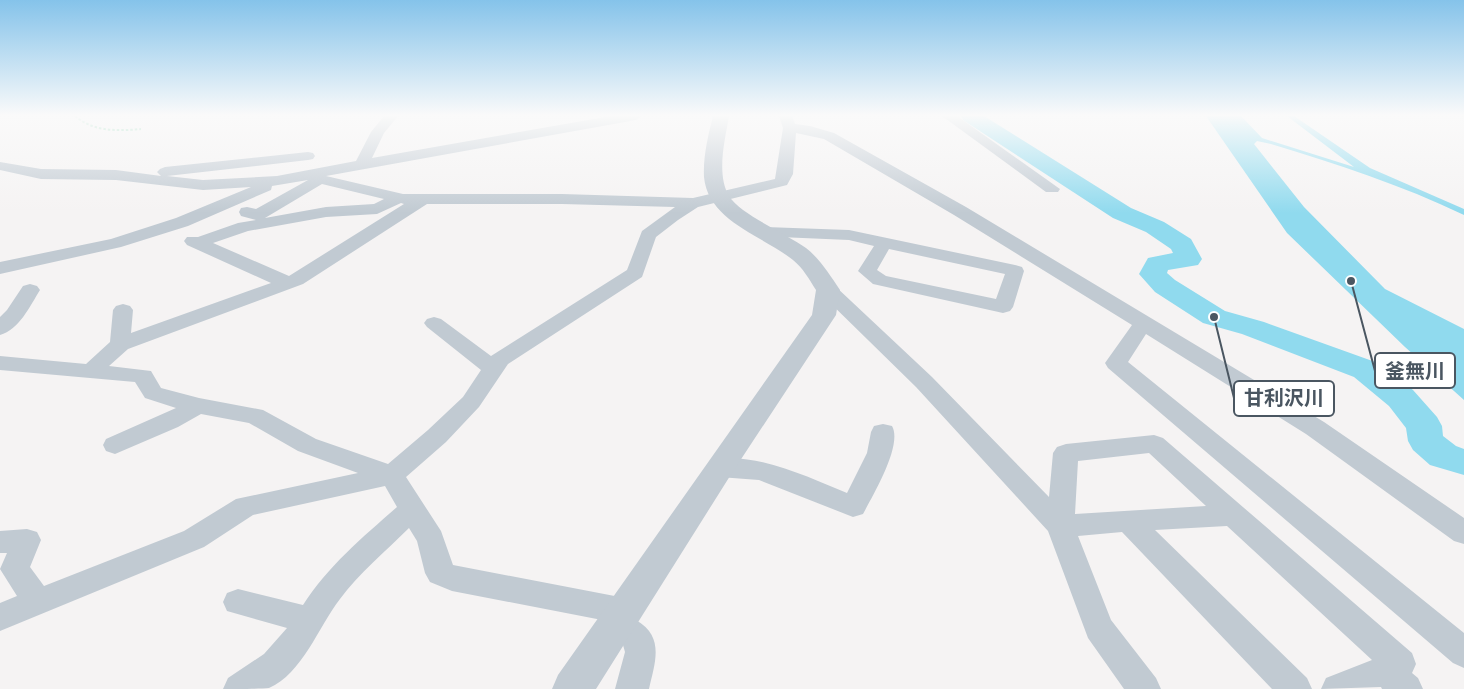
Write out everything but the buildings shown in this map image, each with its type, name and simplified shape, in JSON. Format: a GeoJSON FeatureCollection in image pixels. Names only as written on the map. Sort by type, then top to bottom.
{"type":"FeatureCollection","features":[{"type":"Feature","properties":{"kind":"street"},"geometry":{"type":"LineString","coordinates":[[361,165],[370,148]]}},
{"type":"Feature","properties":{"kind":"street"},"geometry":{"type":"LineString","coordinates":[[0,166],[42,174],[122,176],[203,185],[314,178],[361,165],[456,148]]}},
{"type":"Feature","properties":{"kind":"street"},"geometry":{"type":"LineString","coordinates":[[706,201],[715,186],[713,168],[716,148]]}},
{"type":"Feature","properties":{"kind":"street"},"geometry":{"type":"LineString","coordinates":[[0,617],[194,539],[246,506],[392,475],[437,436],[471,402],[492,368],[500,359],[635,273],[648,234],[672,216],[706,201],[782,182],[785,174],[786,148]]}},
{"type":"Feature","properties":{"kind":"street"},"geometry":{"type":"LineString","coordinates":[[849,148],[960,211],[1315,428],[1464,533]]}},
{"type":"Feature","properties":{"kind":"street"},"geometry":{"type":"LineString","coordinates":[[994,148],[1052,189]]}},
{"type":"Feature","properties":{"kind":"street"},"geometry":{"type":"LineString","coordinates":[[122,176],[308,156]]}},
{"type":"Feature","properties":{"kind":"street"},"geometry":{"type":"LineString","coordinates":[[314,178],[396,198]]}},
{"type":"Feature","properties":{"kind":"street"},"geometry":{"type":"LineString","coordinates":[[242,210],[258,215],[303,190],[314,178]]}},
{"type":"Feature","properties":{"kind":"street"},"geometry":{"type":"LineString","coordinates":[[0,268],[115,244],[236,200],[277,181]]}},
{"type":"Feature","properties":{"kind":"street"},"geometry":{"type":"LineString","coordinates":[[91,371],[120,344],[296,280],[418,192]]}},
{"type":"Feature","properties":{"kind":"street"},"geometry":{"type":"LineString","coordinates":[[198,243],[244,227],[326,212],[377,209],[396,198],[418,192],[582,199],[706,201],[737,214],[798,253],[812,265],[828,290],[924,382],[1060,526],[1099,628],[1144,689]]}},
{"type":"Feature","properties":{"kind":"street"},"geometry":{"type":"LineString","coordinates":[[159,229],[198,243],[288,283]]}},
{"type":"Feature","properties":{"kind":"street"},"geometry":{"type":"LineString","coordinates":[[765,232],[849,235],[1015,271],[1003,307],[880,280],[867,271],[884,243]]}},
{"type":"Feature","properties":{"kind":"street"},"geometry":{"type":"LineString","coordinates":[[0,329],[15,314],[30,290]]}},
{"type":"Feature","properties":{"kind":"street"},"geometry":{"type":"LineString","coordinates":[[573,689],[719,468],[824,314],[828,290]]}},
{"type":"Feature","properties":{"kind":"street"},"geometry":{"type":"LineString","coordinates":[[120,344],[123,310]]}},
{"type":"Feature","properties":{"kind":"street"},"geometry":{"type":"LineString","coordinates":[[434,323],[492,368]]}},
{"type":"Feature","properties":{"kind":"street"},"geometry":{"type":"LineString","coordinates":[[1143,324],[1116,362],[1464,653]]}},
{"type":"Feature","properties":{"kind":"street"},"geometry":{"type":"LineString","coordinates":[[0,363],[143,376],[153,393],[198,406],[254,416],[307,445],[392,475],[431,539],[440,574],[452,579],[620,617],[636,636],[641,652],[632,689]]}},
{"type":"Feature","properties":{"kind":"street"},"geometry":{"type":"LineString","coordinates":[[115,445],[170,421],[198,406]]}},
{"type":"Feature","properties":{"kind":"street"},"geometry":{"type":"LineString","coordinates":[[719,468],[762,471],[799,484],[853,508],[880,452],[883,432]]}},
{"type":"Feature","properties":{"kind":"street"},"geometry":{"type":"LineString","coordinates":[[1060,526],[1066,453],[1154,444],[1400,664],[1395,680],[1338,689]]}},
{"type":"Feature","properties":{"kind":"street"},"geometry":{"type":"LineString","coordinates":[[240,689],[276,666],[310,620],[329,590],[412,509]]}},
{"type":"Feature","properties":{"kind":"street"},"geometry":{"type":"LineString","coordinates":[[1060,526],[1233,515]]}},
{"type":"Feature","properties":{"kind":"street"},"geometry":{"type":"LineString","coordinates":[[1128,521],[1295,689]]}},
{"type":"Feature","properties":{"kind":"street"},"geometry":{"type":"LineString","coordinates":[[0,542],[27,540],[15,569],[37,601]]}},
{"type":"Feature","properties":{"kind":"street"},"geometry":{"type":"LineString","coordinates":[[238,602],[310,620]]}},
{"type":"Feature","properties":{"kind":"water"},"geometry":{"type":"Polygon","coordinates":[[[1228,148],[1257,148],[1304,207],[1385,289],[1464,329],[1464,400],[1405,347],[1287,233],[1228,148]]]}},
{"type":"Feature","properties":{"kind":"water"},"geometry":{"type":"Polygon","coordinates":[[[1284,148],[1294,148],[1354,167],[1329,148],[1341,148],[1370,168],[1464,209],[1464,215],[1417,194],[1344,167],[1284,148]]]}},
{"type":"Feature","properties":{"kind":"waterway"},"geometry":{"type":"LineString","coordinates":[[1020,148],[1122,213],[1155,227],[1182,245],[1189,259],[1158,264],[1153,274],[1165,286],[1214,317],[1253,328],[1366,370],[1401,398],[1424,426],[1426,441],[1443,456],[1464,462]]}},
{"type":"Feature","properties":{"kind":"place","name":"釜無川"},"geometry":{"type":"Point","coordinates":[1351,281]}},
{"type":"Feature","properties":{"kind":"place","name":"甘利沢川"},"geometry":{"type":"Point","coordinates":[1214,317]}}]}
